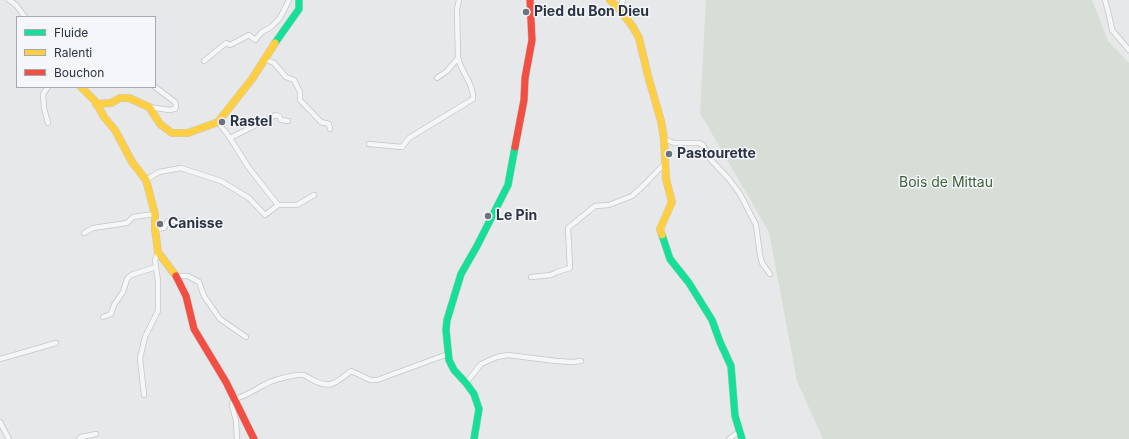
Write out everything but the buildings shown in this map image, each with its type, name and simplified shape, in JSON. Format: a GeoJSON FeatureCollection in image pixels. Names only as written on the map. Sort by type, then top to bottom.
{"type":"FeatureCollection","features":[{"type":"Feature","properties":{"kind":"street"},"geometry":{"type":"LineString","coordinates":[[9,0],[16,5],[24,16]]}},
{"type":"Feature","properties":{"kind":"street"},"geometry":{"type":"LineString","coordinates":[[204,62],[226,44],[230,45],[249,35],[255,40],[262,32],[271,27],[280,18],[289,0]]}},
{"type":"Feature","properties":{"kind":"street"},"geometry":{"type":"LineString","coordinates":[[149,107],[160,124],[172,133],[188,133],[218,122],[252,80],[264,59],[299,9],[299,0]]}},
{"type":"Feature","properties":{"kind":"street"},"geometry":{"type":"LineString","coordinates":[[369,144],[402,147],[408,138],[473,99],[473,93],[459,64],[458,58],[457,9],[459,0]]}},
{"type":"Feature","properties":{"kind":"street"},"geometry":{"type":"LineString","coordinates":[[474,439],[479,409],[474,394],[454,370],[449,360],[446,325],[461,274],[508,185],[524,100],[525,78],[532,40],[530,0]]}},
{"type":"Feature","properties":{"kind":"street"},"geometry":{"type":"LineString","coordinates":[[610,0],[633,27],[639,38],[661,121],[666,162],[666,179],[672,205],[660,229],[670,259],[689,283],[712,320],[731,366],[735,416],[741,435],[729,439]]}},
{"type":"Feature","properties":{"kind":"street"},"geometry":{"type":"LineString","coordinates":[[619,9],[624,0]]}},
{"type":"Feature","properties":{"kind":"street"},"geometry":{"type":"LineString","coordinates":[[1105,0],[1112,30],[1129,50]]}},
{"type":"Feature","properties":{"kind":"street"},"geometry":{"type":"LineString","coordinates":[[437,78],[458,58]]}},
{"type":"Feature","properties":{"kind":"street"},"geometry":{"type":"LineString","coordinates":[[264,59],[274,63],[286,77],[294,80],[300,92],[300,100],[321,122],[329,124],[330,129]]}},
{"type":"Feature","properties":{"kind":"street"},"geometry":{"type":"LineString","coordinates":[[47,88],[43,94],[44,108],[48,123]]}},
{"type":"Feature","properties":{"kind":"street"},"geometry":{"type":"LineString","coordinates":[[82,88],[115,130],[132,162],[146,180],[155,214],[158,252],[155,260],[158,281],[158,311],[145,337],[140,358],[144,395]]}},
{"type":"Feature","properties":{"kind":"street"},"geometry":{"type":"LineString","coordinates":[[96,104],[111,103],[120,98],[129,98],[149,107],[169,110],[175,109],[175,102],[155,88]]}},
{"type":"Feature","properties":{"kind":"street"},"geometry":{"type":"LineString","coordinates":[[230,138],[276,115],[279,116],[281,120],[288,121]]}},
{"type":"Feature","properties":{"kind":"street"},"geometry":{"type":"LineString","coordinates":[[218,122],[230,138],[248,168],[278,205]]}},
{"type":"Feature","properties":{"kind":"street"},"geometry":{"type":"LineString","coordinates":[[664,139],[674,143],[699,143],[703,145],[711,160],[729,179],[740,194],[756,225],[762,263],[770,274]]}},
{"type":"Feature","properties":{"kind":"street"},"geometry":{"type":"LineString","coordinates":[[531,277],[551,275],[570,268],[568,228],[595,206],[609,205],[632,196],[666,162]]}},
{"type":"Feature","properties":{"kind":"street"},"geometry":{"type":"LineString","coordinates":[[146,180],[159,172],[181,168],[221,181],[248,198],[265,215],[278,205],[297,205],[314,195]]}},
{"type":"Feature","properties":{"kind":"street"},"geometry":{"type":"LineString","coordinates":[[84,233],[93,228],[127,223],[133,217],[155,214]]}},
{"type":"Feature","properties":{"kind":"street"},"geometry":{"type":"LineString","coordinates":[[156,229],[164,228],[168,221],[183,221]]}},
{"type":"Feature","properties":{"kind":"street"},"geometry":{"type":"LineString","coordinates":[[158,252],[176,276],[186,296],[194,329],[224,378],[234,399],[238,414],[237,439]]}},
{"type":"Feature","properties":{"kind":"street"},"geometry":{"type":"LineString","coordinates":[[103,317],[111,314],[114,304],[123,292],[127,279],[131,275],[156,268]]}},
{"type":"Feature","properties":{"kind":"street"},"geometry":{"type":"LineString","coordinates":[[176,276],[188,276],[199,282],[204,296],[220,319],[246,337]]}},
{"type":"Feature","properties":{"kind":"street"},"geometry":{"type":"LineString","coordinates":[[0,359],[56,343]]}},
{"type":"Feature","properties":{"kind":"street"},"geometry":{"type":"LineString","coordinates":[[234,399],[246,395],[278,378],[299,374],[326,386],[343,378],[351,371],[370,380],[377,380],[448,354]]}},
{"type":"Feature","properties":{"kind":"street"},"geometry":{"type":"LineString","coordinates":[[466,383],[481,364],[497,357],[508,355],[556,361],[581,361]]}},
{"type":"Feature","properties":{"kind":"street"},"geometry":{"type":"LineString","coordinates":[[238,414],[254,439]]}},
{"type":"Feature","properties":{"kind":"street"},"geometry":{"type":"LineString","coordinates":[[0,422],[9,439]]}},
{"type":"Feature","properties":{"kind":"street"},"geometry":{"type":"LineString","coordinates":[[79,439],[81,437],[96,434]]}},
{"type":"Feature","properties":{"kind":"green space","name":"Bois de Mittau"},"geometry":{"type":"Polygon","coordinates":[[[706,0],[1092,0],[1108,41],[1129,63],[1129,439],[823,439],[797,381],[769,232],[700,113],[706,0]]]}},
{"type":"Feature","properties":{"kind":"traffic: fast"},"geometry":{"type":"LineString","coordinates":[[275,43],[299,9],[299,0]]}},
{"type":"Feature","properties":{"kind":"traffic: fast"},"geometry":{"type":"LineString","coordinates":[[474,439],[479,409],[474,394],[454,370],[449,360],[446,330],[447,320],[461,274],[508,185],[515,147]]}},
{"type":"Feature","properties":{"kind":"traffic: fast"},"geometry":{"type":"LineString","coordinates":[[662,235],[670,259],[689,283],[712,320],[731,366],[735,416],[742,439]]}},
{"type":"Feature","properties":{"kind":"traffic: slow"},"geometry":{"type":"LineString","coordinates":[[610,0],[633,27],[639,38],[661,121],[664,139],[666,179],[672,202],[660,229],[662,235]]}},
{"type":"Feature","properties":{"kind":"traffic: slow"},"geometry":{"type":"LineString","coordinates":[[96,104],[111,103],[120,98],[129,98],[149,107],[160,124],[172,133],[188,133],[218,122],[252,79],[275,43]]}},
{"type":"Feature","properties":{"kind":"traffic: slow"},"geometry":{"type":"LineString","coordinates":[[82,88],[95,101],[104,117],[115,130],[132,162],[146,180],[155,214],[158,252],[176,276]]}},
{"type":"Feature","properties":{"kind":"traffic: jam"},"geometry":{"type":"LineString","coordinates":[[515,147],[524,100],[525,78],[532,40],[530,0]]}},
{"type":"Feature","properties":{"kind":"traffic: jam"},"geometry":{"type":"LineString","coordinates":[[176,276],[186,296],[194,329],[226,382],[254,439]]}},
{"type":"Feature","properties":{"kind":"place","name":"Pied du Bon Dieu"},"geometry":{"type":"Point","coordinates":[526,12]}},
{"type":"Feature","properties":{"kind":"place","name":"Rastel"},"geometry":{"type":"Point","coordinates":[222,122]}},
{"type":"Feature","properties":{"kind":"place","name":"Pastourette"},"geometry":{"type":"Point","coordinates":[669,154]}},
{"type":"Feature","properties":{"kind":"place","name":"Le Pin"},"geometry":{"type":"Point","coordinates":[488,216]}},
{"type":"Feature","properties":{"kind":"place","name":"Canisse"},"geometry":{"type":"Point","coordinates":[160,224]}}]}
